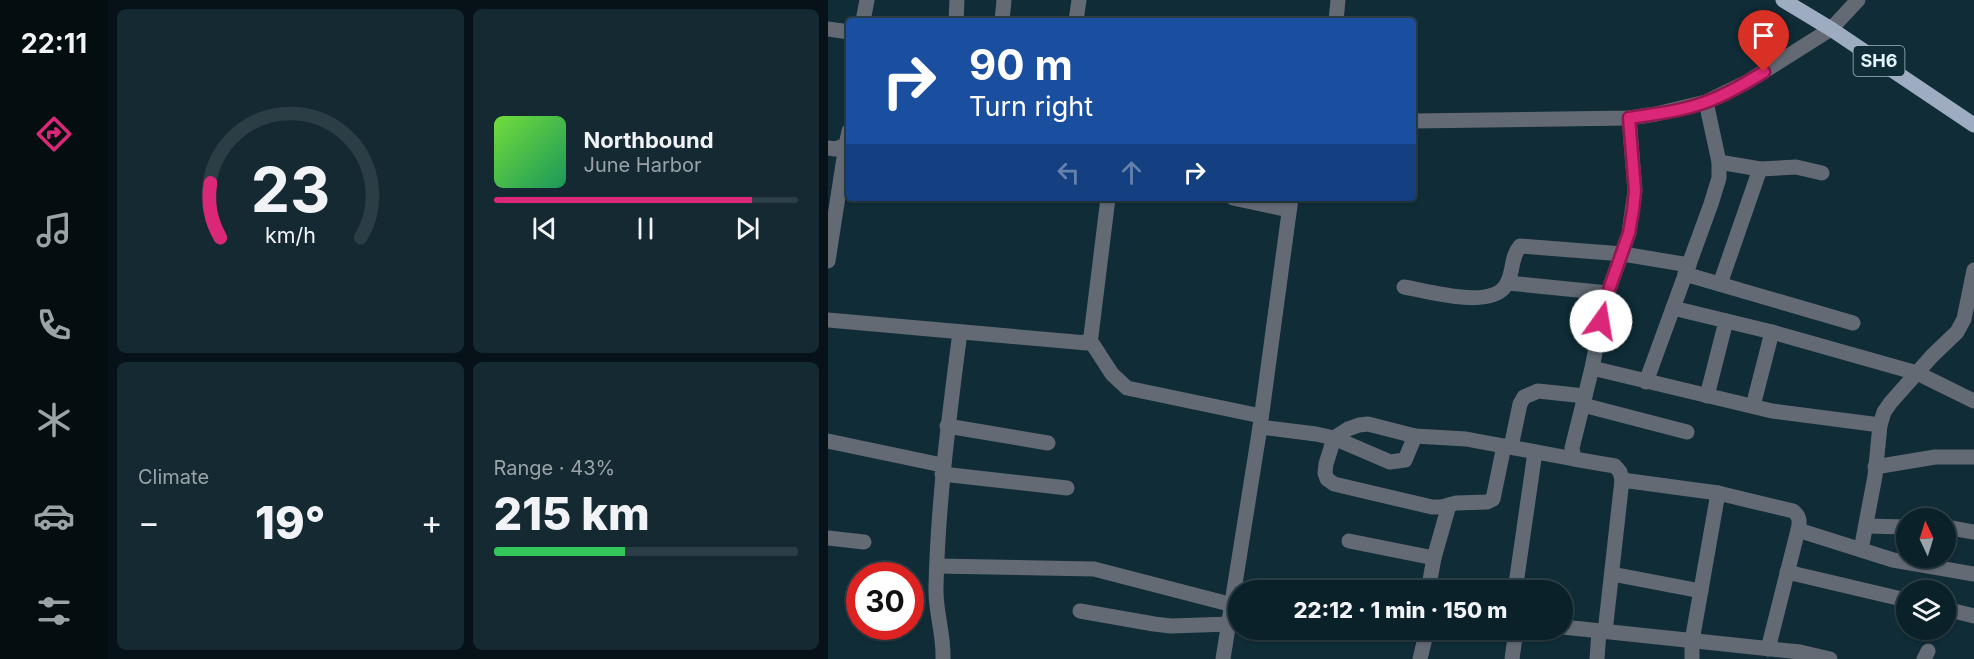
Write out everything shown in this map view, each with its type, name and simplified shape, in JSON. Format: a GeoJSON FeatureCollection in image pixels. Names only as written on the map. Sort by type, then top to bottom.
{"type":"FeatureCollection","features":[{"type":"Feature","properties":{"kind":"main road","name":"SH6"},"geometry":{"type":"LineString","coordinates":[[1783,0],[1974,125]]}},
{"type":"Feature","properties":{"kind":"street"},"geometry":{"type":"LineString","coordinates":[[864,18],[867,0]]}},
{"type":"Feature","properties":{"kind":"street"},"geometry":{"type":"LineString","coordinates":[[956,18],[957,0]]}},
{"type":"Feature","properties":{"kind":"street"},"geometry":{"type":"LineString","coordinates":[[1002,18],[1004,0]]}},
{"type":"Feature","properties":{"kind":"street"},"geometry":{"type":"LineString","coordinates":[[1076,18],[1079,0]]}},
{"type":"Feature","properties":{"kind":"street"},"geometry":{"type":"LineString","coordinates":[[1336,18],[1338,0]]}},
{"type":"Feature","properties":{"kind":"street"},"geometry":{"type":"LineString","coordinates":[[1416,121],[1629,118],[1706,102],[1747,82],[1830,29],[1858,0]]}},
{"type":"Feature","properties":{"kind":"street"},"geometry":{"type":"LineString","coordinates":[[828,29],[846,32]]}},
{"type":"Feature","properties":{"kind":"street"},"geometry":{"type":"LineString","coordinates":[[1646,382],[1719,178],[1719,162],[1706,102]]}},
{"type":"Feature","properties":{"kind":"street"},"geometry":{"type":"LineString","coordinates":[[1574,459],[1572,448],[1608,293],[1629,233],[1635,191],[1629,118]]}},
{"type":"Feature","properties":{"kind":"street"},"geometry":{"type":"LineString","coordinates":[[828,148],[835,149],[846,140]]}},
{"type":"Feature","properties":{"kind":"street"},"geometry":{"type":"LineString","coordinates":[[828,261],[846,150]]}},
{"type":"Feature","properties":{"kind":"street"},"geometry":{"type":"LineString","coordinates":[[1719,162],[1760,169],[1796,167],[1822,173]]}},
{"type":"Feature","properties":{"kind":"street"},"geometry":{"type":"LineString","coordinates":[[1720,284],[1760,169]]}},
{"type":"Feature","properties":{"kind":"street"},"geometry":{"type":"LineString","coordinates":[[1108,201],[1090,340],[1112,374],[1127,388],[1334,438],[1390,462],[1405,460],[1415,436]]}},
{"type":"Feature","properties":{"kind":"street"},"geometry":{"type":"LineString","coordinates":[[1237,580],[1290,204],[1262,201]]}},
{"type":"Feature","properties":{"kind":"street"},"geometry":{"type":"LineString","coordinates":[[1404,287],[1456,297],[1479,298],[1494,295],[1502,291],[1508,283],[1512,259],[1520,246],[1623,254],[1687,270],[1720,284],[1853,323]]}},
{"type":"Feature","properties":{"kind":"street"},"geometry":{"type":"LineString","coordinates":[[1862,550],[1880,425],[1884,412],[1917,373],[1957,332],[1964,319],[1974,270]]}},
{"type":"Feature","properties":{"kind":"street"},"geometry":{"type":"LineString","coordinates":[[1508,283],[1608,293]]}},
{"type":"Feature","properties":{"kind":"street"},"geometry":{"type":"LineString","coordinates":[[1673,308],[1917,373],[1974,401]]}},
{"type":"Feature","properties":{"kind":"street"},"geometry":{"type":"LineString","coordinates":[[828,320],[1083,344],[1090,340]]}},
{"type":"Feature","properties":{"kind":"street"},"geometry":{"type":"LineString","coordinates":[[1707,396],[1725,321]]}},
{"type":"Feature","properties":{"kind":"street"},"geometry":{"type":"LineString","coordinates":[[944,659],[936,589],[937,566],[942,470],[960,332]]}},
{"type":"Feature","properties":{"kind":"street"},"geometry":{"type":"LineString","coordinates":[[1752,406],[1772,333]]}},
{"type":"Feature","properties":{"kind":"street"},"geometry":{"type":"LineString","coordinates":[[1592,368],[1752,406],[1804,416],[1880,425]]}},
{"type":"Feature","properties":{"kind":"street"},"geometry":{"type":"LineString","coordinates":[[1597,659],[1612,574],[1622,480],[1615,466],[1508,446],[1466,439],[1415,436],[1368,424],[1348,429],[1334,438],[1325,473],[1327,479],[1334,484],[1432,507],[1456,502],[1487,502],[1493,499],[1508,446],[1520,404],[1524,397],[1538,391],[1584,400],[1687,432]]}},
{"type":"Feature","properties":{"kind":"street"},"geometry":{"type":"LineString","coordinates":[[947,426],[1048,443]]}},
{"type":"Feature","properties":{"kind":"street"},"geometry":{"type":"LineString","coordinates":[[828,441],[942,470],[1067,488]]}},
{"type":"Feature","properties":{"kind":"street"},"geometry":{"type":"LineString","coordinates":[[1517,580],[1535,452]]}},
{"type":"Feature","properties":{"kind":"street"},"geometry":{"type":"LineString","coordinates":[[1875,467],[1935,457],[1974,457]]}},
{"type":"Feature","properties":{"kind":"street"},"geometry":{"type":"LineString","coordinates":[[1622,480],[1718,493],[1798,514],[1798,530],[1768,649]]}},
{"type":"Feature","properties":{"kind":"street"},"geometry":{"type":"LineString","coordinates":[[1692,659],[1692,641],[1718,493]]}},
{"type":"Feature","properties":{"kind":"street"},"geometry":{"type":"LineString","coordinates":[[1430,580],[1449,505]]}},
{"type":"Feature","properties":{"kind":"street"},"geometry":{"type":"LineString","coordinates":[[1866,526],[1896,527]]}},
{"type":"Feature","properties":{"kind":"street"},"geometry":{"type":"LineString","coordinates":[[1956,529],[1974,532]]}},
{"type":"Feature","properties":{"kind":"street"},"geometry":{"type":"LineString","coordinates":[[1798,530],[1893,560],[1974,574]]}},
{"type":"Feature","properties":{"kind":"street"},"geometry":{"type":"LineString","coordinates":[[828,538],[864,542]]}},
{"type":"Feature","properties":{"kind":"street"},"geometry":{"type":"LineString","coordinates":[[1349,540],[1434,558]]}},
{"type":"Feature","properties":{"kind":"street"},"geometry":{"type":"LineString","coordinates":[[937,566],[1094,569],[1228,604]]}},
{"type":"Feature","properties":{"kind":"street"},"geometry":{"type":"LineString","coordinates":[[1787,572],[1896,598]]}},
{"type":"Feature","properties":{"kind":"street"},"geometry":{"type":"LineString","coordinates":[[1612,574],[1701,591]]}},
{"type":"Feature","properties":{"kind":"street"},"geometry":{"type":"LineString","coordinates":[[1080,611],[1171,626],[1228,624]]}},
{"type":"Feature","properties":{"kind":"street"},"geometry":{"type":"LineString","coordinates":[[1956,612],[1974,616]]}},
{"type":"Feature","properties":{"kind":"street"},"geometry":{"type":"LineString","coordinates":[[1573,628],[1800,652],[1830,659]]}},
{"type":"Feature","properties":{"kind":"street"},"geometry":{"type":"LineString","coordinates":[[1223,659],[1228,634]]}},
{"type":"Feature","properties":{"kind":"street"},"geometry":{"type":"LineString","coordinates":[[1420,659],[1425,640]]}},
{"type":"Feature","properties":{"kind":"street"},"geometry":{"type":"LineString","coordinates":[[1512,659],[1515,640]]}},
{"type":"Feature","properties":{"kind":"route"},"geometry":{"type":"LineString","coordinates":[[1601,321],[1606,298],[1623,254],[1633,210],[1635,191],[1629,118],[1682,109],[1706,102],[1764,72]]}}]}
